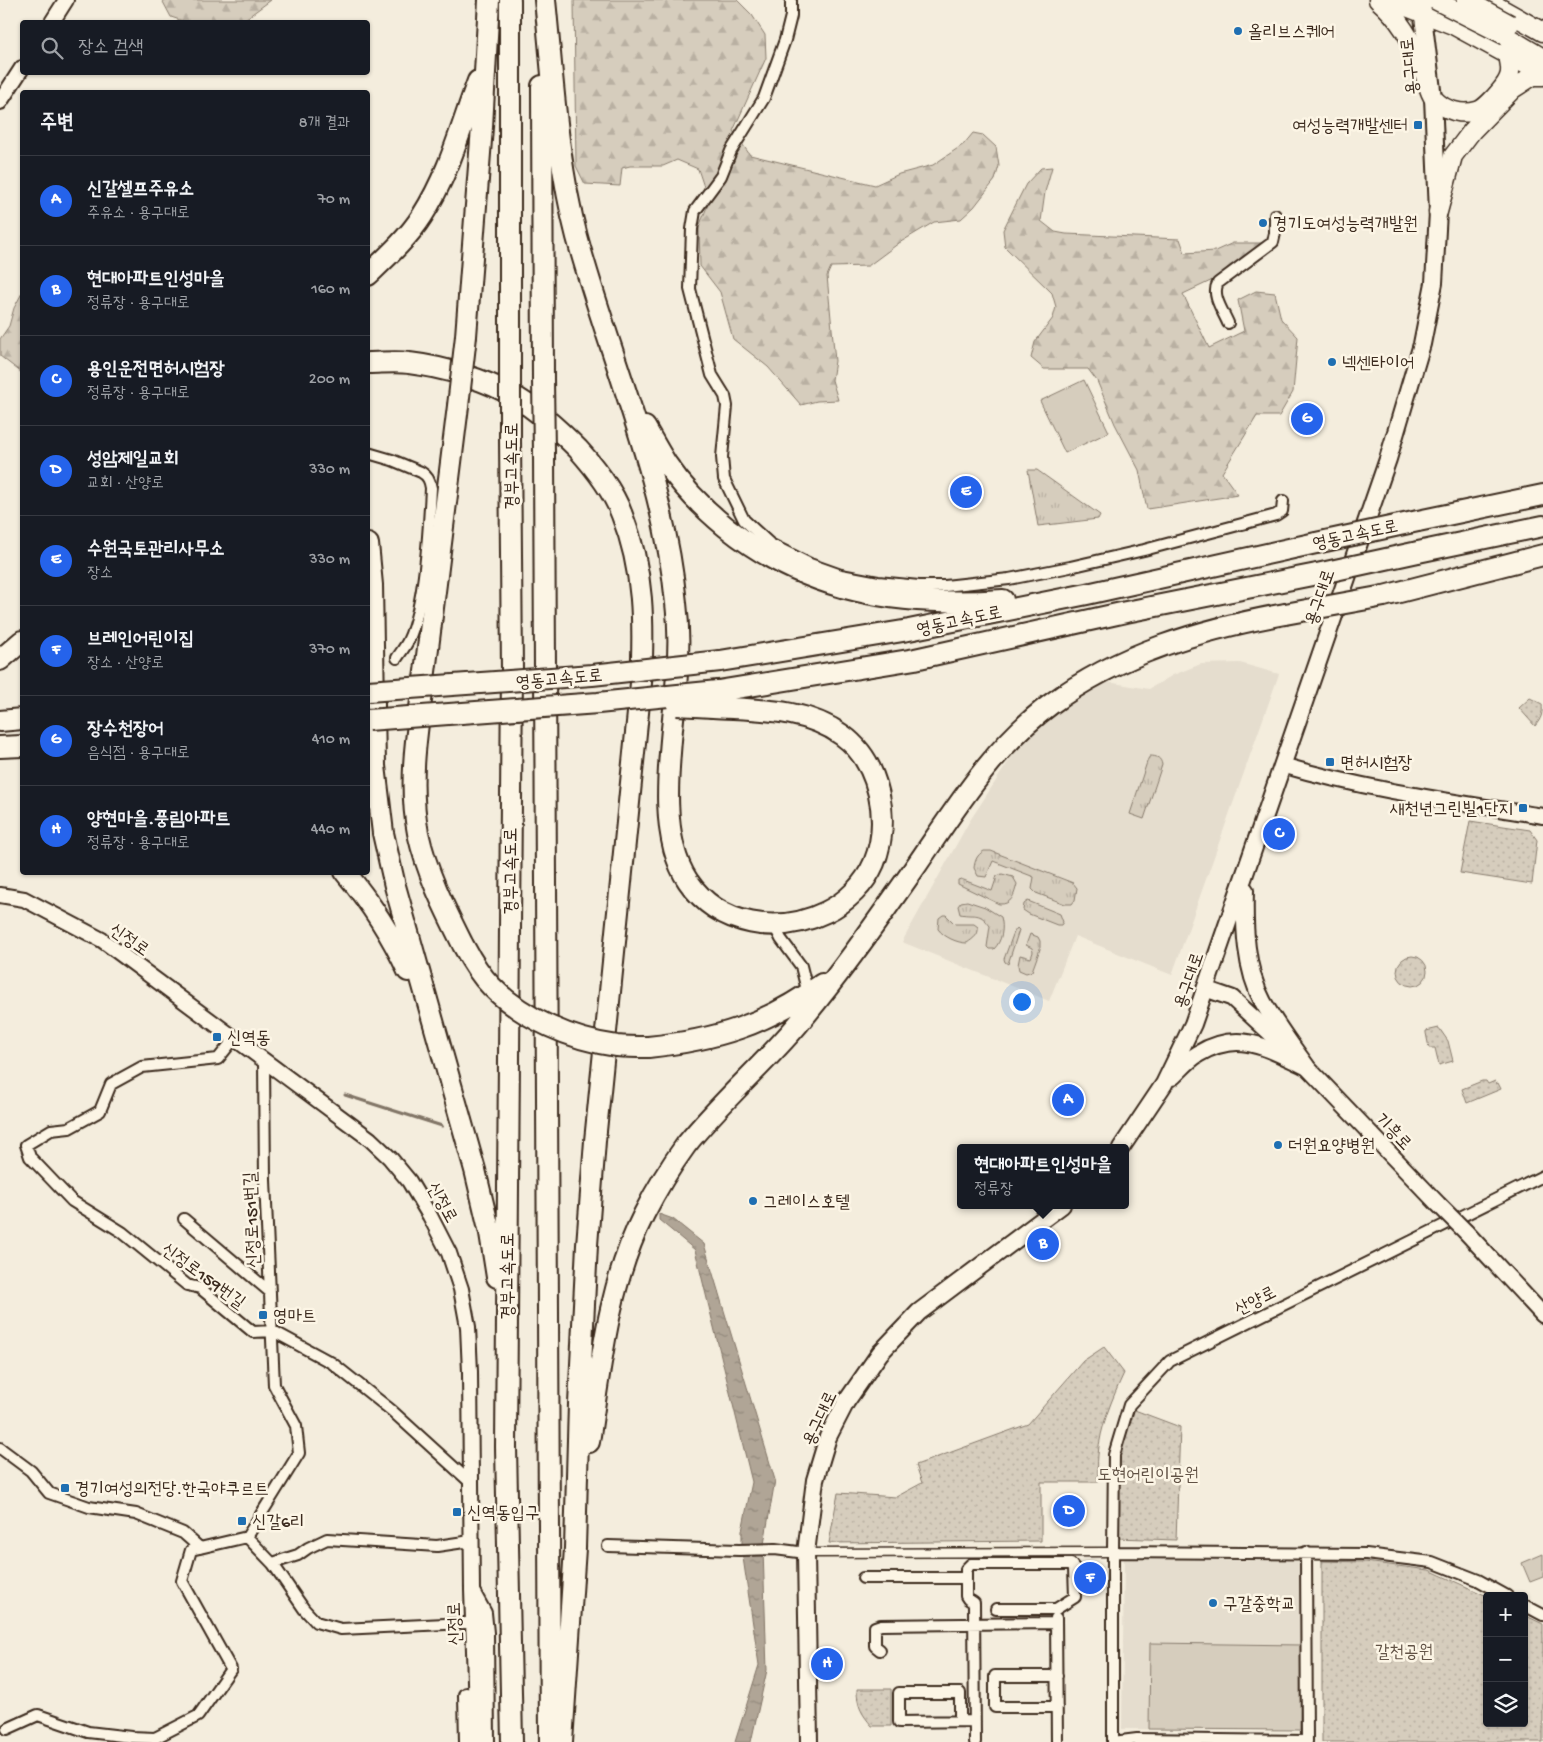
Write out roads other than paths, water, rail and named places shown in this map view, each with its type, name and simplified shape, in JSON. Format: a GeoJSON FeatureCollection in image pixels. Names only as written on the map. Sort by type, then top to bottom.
{"type":"FeatureCollection","features":[{"type":"Feature","properties":{"kind":"highway"},"geometry":{"type":"LineString","coordinates":[[489,0],[482,136],[466,336],[417,740],[415,798],[418,832],[426,865],[437,893],[462,945],[476,967],[490,985],[507,1001],[535,1019],[569,1034],[593,1042],[618,1046],[648,1047],[706,1039],[778,1012],[808,994],[843,966],[863,942]]}},
{"type":"Feature","properties":{"kind":"highway","name":"경부고속도로"},"geometry":{"type":"LineString","coordinates":[[510,0],[512,680],[506,1447],[512,1742]]}},
{"type":"Feature","properties":{"kind":"highway"},"geometry":{"type":"LineString","coordinates":[[543,0],[554,93],[576,234],[653,479],[673,568],[678,641],[668,802],[678,859],[688,882],[708,902],[730,916],[745,921],[774,925],[803,922],[846,901],[868,875],[878,850],[882,823],[879,794],[870,770],[863,758],[844,736],[831,728],[803,717],[716,698]]}},
{"type":"Feature","properties":{"kind":"highway","name":"경부고속도로"},"geometry":{"type":"LineString","coordinates":[[543,0],[543,379],[550,1742]]}},
{"type":"Feature","properties":{"kind":"highway"},"geometry":{"type":"LineString","coordinates":[[1378,0],[1391,11],[1403,27],[1422,65],[1433,98],[1447,109],[1460,112],[1479,111],[1508,82],[1511,69],[1508,56]]}},
{"type":"Feature","properties":{"kind":"highway"},"geometry":{"type":"LineString","coordinates":[[1389,0],[1422,7],[1543,75]]}},
{"type":"Feature","properties":{"kind":"highway"},"geometry":{"type":"LineString","coordinates":[[1435,0],[1508,30],[1542,34]]}},
{"type":"Feature","properties":{"kind":"highway"},"geometry":{"type":"LineString","coordinates":[[1466,0],[1543,58]]}},
{"type":"Feature","properties":{"kind":"highway"},"geometry":{"type":"LineString","coordinates":[[1486,0],[1542,34]]}},
{"type":"Feature","properties":{"kind":"highway"},"geometry":{"type":"LineString","coordinates":[[1484,42],[1478,29],[1479,16],[1487,8],[1501,9]]}},
{"type":"Feature","properties":{"kind":"highway"},"geometry":{"type":"LineString","coordinates":[[370,273],[392,253],[421,217],[440,186],[485,63]]}},
{"type":"Feature","properties":{"kind":"highway"},"geometry":{"type":"LineString","coordinates":[[1438,212],[1453,156],[1472,131],[1513,89],[1533,76],[1543,75]]}},
{"type":"Feature","properties":{"kind":"highway"},"geometry":{"type":"LineString","coordinates":[[370,363],[408,363],[449,371],[485,383],[516,397],[539,413],[566,436],[593,466],[609,489],[622,513],[638,572],[643,607],[644,638],[641,683],[596,1132],[587,1245],[579,1404],[575,1548],[562,1742]]}},
{"type":"Feature","properties":{"kind":"highway"},"geometry":{"type":"LineString","coordinates":[[623,383],[666,464],[687,489],[709,513],[734,533],[765,555],[792,570],[825,583],[852,590],[928,601],[970,602],[1087,594]]}},
{"type":"Feature","properties":{"kind":"highway","name":"영동고속도로"},"geometry":{"type":"LineString","coordinates":[[370,691],[592,675],[720,662],[909,630],[1087,594],[1543,495]]}},
{"type":"Feature","properties":{"kind":"highway","name":"영동고속도로"},"geometry":{"type":"LineString","coordinates":[[370,720],[598,703],[716,698],[915,659],[1126,612],[1543,526]]}},
{"type":"Feature","properties":{"kind":"highway"},"geometry":{"type":"LineString","coordinates":[[575,1548],[582,1485],[610,1309],[618,1279],[643,1215],[660,1183],[686,1145],[798,1025],[863,942],[978,778],[1001,749],[1051,704],[1083,683],[1120,662],[1158,646],[1285,614],[1384,596],[1543,555]]}},
{"type":"Feature","properties":{"kind":"highway"},"geometry":{"type":"LineString","coordinates":[[370,564],[375,766],[383,833],[394,886],[462,1121],[490,1233],[500,1293],[506,1376]]}},
{"type":"Feature","properties":{"kind":"highway"},"geometry":{"type":"LineString","coordinates":[[0,660],[20,643]]}},
{"type":"Feature","properties":{"kind":"highway"},"geometry":{"type":"LineString","coordinates":[[370,684],[416,689]]}},
{"type":"Feature","properties":{"kind":"highway"},"geometry":{"type":"LineString","coordinates":[[0,721],[20,720]]}},
{"type":"Feature","properties":{"kind":"highway"},"geometry":{"type":"LineString","coordinates":[[1,747],[20,747]]}},
{"type":"Feature","properties":{"kind":"highway"},"geometry":{"type":"LineString","coordinates":[[347,875],[378,916],[398,949],[429,1019],[444,1059]]}},
{"type":"Feature","properties":{"kind":"main road","name":"용구대로"},"geometry":{"type":"LineString","coordinates":[[1124,1144],[1164,1084],[1194,1024],[1388,459],[1422,344],[1434,283],[1438,212],[1433,98],[1422,7]]}},
{"type":"Feature","properties":{"kind":"main road"},"geometry":{"type":"LineString","coordinates":[[1245,875],[1245,918],[1250,963],[1254,979],[1263,1001],[1306,1066]]}},
{"type":"Feature","properties":{"kind":"main road","name":"기흥로"},"geometry":{"type":"LineString","coordinates":[[1206,989],[1232,998],[1306,1066],[1543,1315]]}},
{"type":"Feature","properties":{"kind":"main road"},"geometry":{"type":"LineString","coordinates":[[1164,1084],[1196,1055],[1217,1045],[1236,1041],[1261,1046],[1306,1066]]}},
{"type":"Feature","properties":{"kind":"main road","name":"용구대로"},"geometry":{"type":"LineString","coordinates":[[809,1742],[806,1553],[815,1480],[828,1437],[846,1402],[880,1353],[919,1312],[1057,1209]]}},
{"type":"Feature","properties":{"kind":"street"},"geometry":{"type":"LineString","coordinates":[[53,20],[66,0]]}},
{"type":"Feature","properties":{"kind":"street"},"geometry":{"type":"LineString","coordinates":[[791,0],[791,16],[785,40],[764,98],[731,150],[721,176],[695,211],[692,229],[690,290],[712,375],[725,396],[727,406],[722,457],[724,479],[744,520],[770,544],[810,564],[841,575],[878,582],[919,586],[945,586],[1009,579],[1144,550],[1276,514],[1282,511],[1283,501]]}},
{"type":"Feature","properties":{"kind":"street"},"geometry":{"type":"LineString","coordinates":[[0,102],[20,71]]}},
{"type":"Feature","properties":{"kind":"street"},"geometry":{"type":"LineString","coordinates":[[1228,323],[1214,289],[1218,283],[1273,242],[1276,233],[1275,215]]}},
{"type":"Feature","properties":{"kind":"street"},"geometry":{"type":"LineString","coordinates":[[370,454],[392,460],[426,474],[431,488],[423,580],[417,612],[408,640],[398,658]]}},
{"type":"Feature","properties":{"kind":"street"},"geometry":{"type":"LineString","coordinates":[[1282,765],[1360,785],[1543,816]]}},
{"type":"Feature","properties":{"kind":"street","name":"신정로"},"geometry":{"type":"LineString","coordinates":[[0,895],[24,899],[102,940],[370,1139],[390,1158],[409,1181],[450,1253],[461,1289],[468,1327],[472,1590],[477,1741]]}},
{"type":"Feature","properties":{"kind":"street"},"geometry":{"type":"LineString","coordinates":[[774,925],[781,939],[801,966],[808,994]]}},
{"type":"Feature","properties":{"kind":"street","name":"신정로159번길"},"geometry":{"type":"LineString","coordinates":[[234,1039],[218,1059],[142,1067],[112,1084],[100,1111],[69,1128],[51,1130],[26,1145],[30,1157],[72,1201],[122,1232],[187,1285],[200,1288],[253,1332],[273,1331],[332,1363],[391,1410],[470,1482]]}},
{"type":"Feature","properties":{"kind":"street","name":"신정로151번길"},"geometry":{"type":"LineString","coordinates":[[247,1537],[299,1453],[296,1426],[274,1385],[265,1180],[264,1061]]}},
{"type":"Feature","properties":{"kind":"street","name":"산양로"},"geometry":{"type":"LineString","coordinates":[[1114,1742],[1114,1454],[1129,1405],[1170,1361],[1543,1176]]}},
{"type":"Feature","properties":{"kind":"street"},"geometry":{"type":"LineString","coordinates":[[184,1219],[270,1292]]}},
{"type":"Feature","properties":{"kind":"street"},"geometry":{"type":"LineString","coordinates":[[0,1448],[31,1470],[50,1493],[88,1507],[136,1514],[183,1533],[200,1548]]}},
{"type":"Feature","properties":{"kind":"street"},"geometry":{"type":"LineString","coordinates":[[7,1729],[38,1716],[88,1732],[155,1738],[198,1716],[231,1669],[182,1581],[191,1550],[247,1537],[273,1564],[304,1609],[316,1622],[341,1629],[466,1623]]}},
{"type":"Feature","properties":{"kind":"street"},"geometry":{"type":"LineString","coordinates":[[273,1564],[298,1555],[328,1539],[436,1546],[471,1541]]}},
{"type":"Feature","properties":{"kind":"street"},"geometry":{"type":"LineString","coordinates":[[608,1546],[741,1550],[774,1549],[806,1553],[1306,1552],[1366,1554],[1432,1562],[1478,1580],[1500,1592]]}},
{"type":"Feature","properties":{"kind":"street"},"geometry":{"type":"LineString","coordinates":[[1114,1742],[1137,1739],[1307,1742],[1306,1552]]}},
{"type":"Feature","properties":{"kind":"street"},"geometry":{"type":"LineString","coordinates":[[975,1742],[974,1602],[966,1596],[966,1568],[971,1564],[1071,1564],[1074,1568],[1075,1597],[1056,1609],[996,1610]]}},
{"type":"Feature","properties":{"kind":"street"},"geometry":{"type":"LineString","coordinates":[[863,1578],[966,1578]]}},
{"type":"Feature","properties":{"kind":"street"},"geometry":{"type":"LineString","coordinates":[[472,1590],[466,1623],[477,1741]]}},
{"type":"Feature","properties":{"kind":"street"},"geometry":{"type":"LineString","coordinates":[[1528,1607],[1543,1615]]}},
{"type":"Feature","properties":{"kind":"street"},"geometry":{"type":"LineString","coordinates":[[1056,1609],[1057,1742]]}},
{"type":"Feature","properties":{"kind":"street"},"geometry":{"type":"LineString","coordinates":[[880,1650],[875,1646],[876,1627],[881,1625],[1056,1623]]}},
{"type":"Feature","properties":{"kind":"street"},"geometry":{"type":"LineString","coordinates":[[1057,1676],[995,1676],[995,1708],[1057,1708]]}},
{"type":"Feature","properties":{"kind":"street"},"geometry":{"type":"LineString","coordinates":[[960,1721],[960,1693],[899,1693],[899,1722],[975,1721]]}},
{"type":"Feature","properties":{"kind":"water"},"geometry":{"type":"Polygon","coordinates":[[[659,1214],[673,1219],[704,1244],[775,1480],[763,1550],[767,1670],[751,1742],[735,1742],[759,1665],[742,1551],[742,1531],[752,1482],[695,1250],[659,1220],[659,1214]]]}},
{"type":"Feature","properties":{"kind":"waterway"},"geometry":{"type":"LineString","coordinates":[[345,1095],[442,1126]]}},
{"type":"Feature","properties":{"kind":"place","name":"올리브스퀘어"},"geometry":{"type":"Point","coordinates":[1238,31]}},
{"type":"Feature","properties":{"kind":"place","name":"여성능력개발센터"},"geometry":{"type":"Point","coordinates":[1418,125]}},
{"type":"Feature","properties":{"kind":"place","name":"경기도여성능력개발원"},"geometry":{"type":"Point","coordinates":[1263,223]}},
{"type":"Feature","properties":{"kind":"place","name":"넥센타이어"},"geometry":{"type":"Point","coordinates":[1332,362]}},
{"type":"Feature","properties":{"kind":"place","name":"장수천장어"},"geometry":{"type":"Point","coordinates":[1307,419]}},
{"type":"Feature","properties":{"kind":"place","name":"수원국토관리사무소"},"geometry":{"type":"Point","coordinates":[966,492]}},
{"type":"Feature","properties":{"kind":"place","name":"면허시험장"},"geometry":{"type":"Point","coordinates":[1330,762]}},
{"type":"Feature","properties":{"kind":"place","name":"새천년그린빌1단지"},"geometry":{"type":"Point","coordinates":[1523,808]}},
{"type":"Feature","properties":{"kind":"place","name":"용인운전면허시험장"},"geometry":{"type":"Point","coordinates":[1279,834]}},
{"type":"Feature","properties":{"kind":"place","name":"신역동"},"geometry":{"type":"Point","coordinates":[217,1037]}},
{"type":"Feature","properties":{"kind":"place","name":"신갈셀프주유소"},"geometry":{"type":"Point","coordinates":[1068,1100]}},
{"type":"Feature","properties":{"kind":"place","name":"더원요양병원"},"geometry":{"type":"Point","coordinates":[1278,1145]}},
{"type":"Feature","properties":{"kind":"place","name":"그레이스호텔"},"geometry":{"type":"Point","coordinates":[753,1201]}},
{"type":"Feature","properties":{"kind":"place","name":"현대아파트인성마을"},"geometry":{"type":"Point","coordinates":[1043,1244]}},
{"type":"Feature","properties":{"kind":"place","name":"영마트"},"geometry":{"type":"Point","coordinates":[263,1315]}},
{"type":"Feature","properties":{"kind":"place","name":"경기여성의전당.한국야쿠르트"},"geometry":{"type":"Point","coordinates":[65,1488]}},
{"type":"Feature","properties":{"kind":"place","name":"성암제일교회"},"geometry":{"type":"Point","coordinates":[1069,1511]}},
{"type":"Feature","properties":{"kind":"place","name":"신역동입구"},"geometry":{"type":"Point","coordinates":[457,1512]}},
{"type":"Feature","properties":{"kind":"place","name":"신갈6리"},"geometry":{"type":"Point","coordinates":[242,1521]}},
{"type":"Feature","properties":{"kind":"place","name":"브레인어린이집"},"geometry":{"type":"Point","coordinates":[1090,1578]}},
{"type":"Feature","properties":{"kind":"place","name":"구갈중학교"},"geometry":{"type":"Point","coordinates":[1213,1603]}},
{"type":"Feature","properties":{"kind":"place","name":"양현마을.풍림아파트"},"geometry":{"type":"Point","coordinates":[827,1664]}},
{"type":"Feature","properties":{"kind":"park label","name":"도현어린이공원"},"geometry":{"type":"Point","coordinates":[1148,1474]}},
{"type":"Feature","properties":{"kind":"park label","name":"갈천공원"},"geometry":{"type":"Point","coordinates":[1404,1651]}}]}
